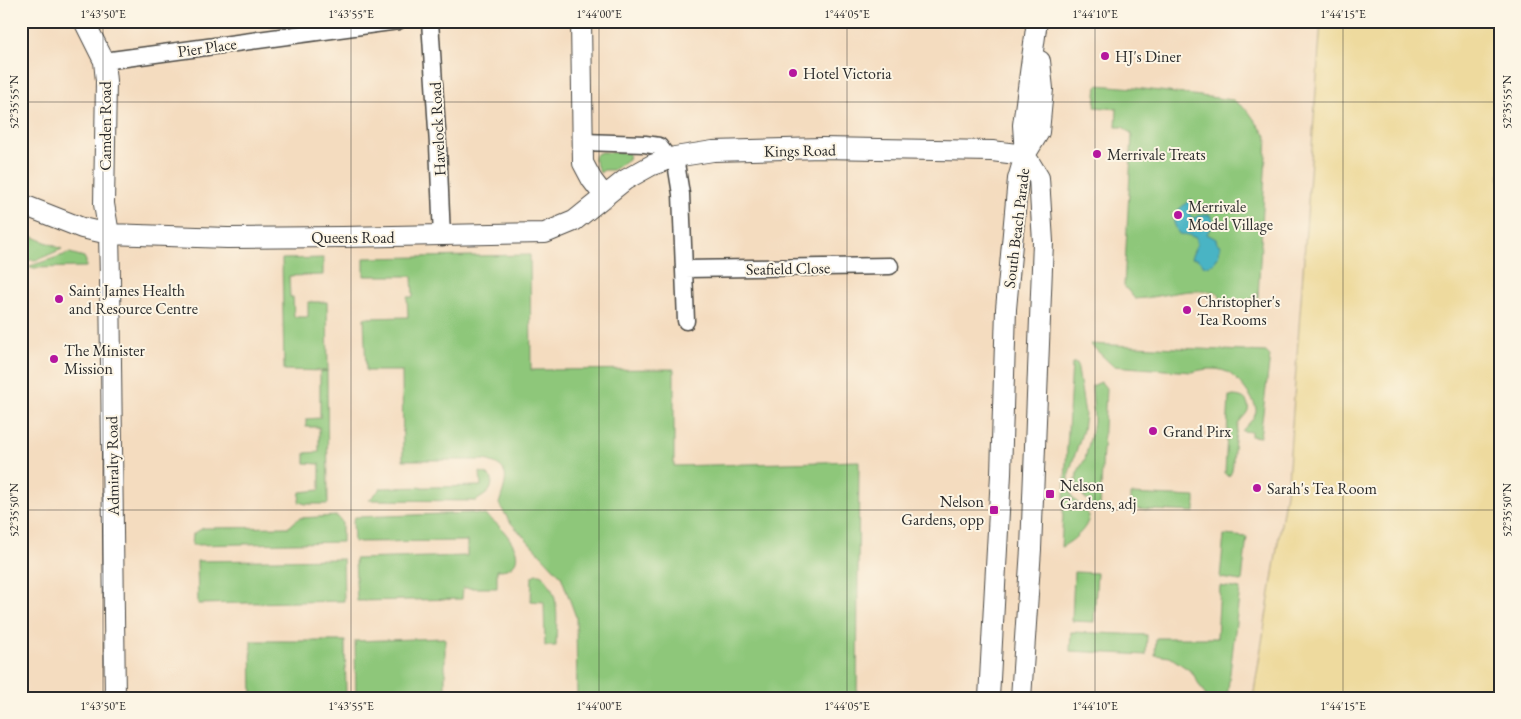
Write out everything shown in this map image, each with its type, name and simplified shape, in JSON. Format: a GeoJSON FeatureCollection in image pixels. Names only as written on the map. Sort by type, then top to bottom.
{"type":"FeatureCollection","features":[{"type":"Feature","properties":{"kind":"street","name":"Camden Road"},"geometry":{"type":"LineString","coordinates":[[84,21],[104,60],[106,81],[104,204],[109,234]]}},
{"type":"Feature","properties":{"kind":"street","name":"Pier Place"},"geometry":{"type":"LineString","coordinates":[[104,60],[398,21]]}},
{"type":"Feature","properties":{"kind":"street","name":"Havelock Road"},"geometry":{"type":"LineString","coordinates":[[430,21],[442,236]]}},
{"type":"Feature","properties":{"kind":"street"},"geometry":{"type":"LineString","coordinates":[[581,21],[583,163],[592,180],[605,197]]}},
{"type":"Feature","properties":{"kind":"street"},"geometry":{"type":"LineString","coordinates":[[1025,155],[1023,125],[1037,27]]}},
{"type":"Feature","properties":{"kind":"street"},"geometry":{"type":"LineString","coordinates":[[583,142],[659,146],[672,158],[681,194],[686,321]]}},
{"type":"Feature","properties":{"kind":"street","name":"Kings Road"},"geometry":{"type":"LineString","coordinates":[[672,158],[713,151],[822,148],[992,151],[1025,155]]}},
{"type":"Feature","properties":{"kind":"street","name":"South Beach Parade"},"geometry":{"type":"LineString","coordinates":[[989,698],[1001,474],[1006,309],[1018,179],[1025,155]]}},
{"type":"Feature","properties":{"kind":"street","name":"South Beach Parade"},"geometry":{"type":"LineString","coordinates":[[1021,698],[1031,549],[1043,242],[1039,178],[1025,155]]}},
{"type":"Feature","properties":{"kind":"street","name":"Queens Road"},"geometry":{"type":"LineString","coordinates":[[21,204],[82,228],[109,234],[227,238],[442,236],[552,232],[574,221],[626,180],[652,165],[672,158]]}},
{"type":"Feature","properties":{"kind":"street","name":"Admiralty Road"},"geometry":{"type":"LineString","coordinates":[[109,234],[115,698]]}},
{"type":"Feature","properties":{"kind":"street","name":"Seafield Close"},"geometry":{"type":"LineString","coordinates":[[685,269],[890,266]]}},
{"type":"Feature","properties":{"kind":"green space"},"geometry":{"type":"Polygon","coordinates":[[[1097,85],[1233,100],[1248,111],[1267,137],[1258,298],[1253,297],[1249,303],[1222,301],[1218,293],[1198,291],[1135,299],[1124,286],[1132,134],[1123,127],[1116,127],[1117,109],[1095,107],[1097,85]]]}},
{"type":"Feature","properties":{"kind":"green space"},"geometry":{"type":"Polygon","coordinates":[[[601,152],[629,153],[628,159],[613,170],[604,170],[600,173],[594,159],[595,155],[601,152]]]}},
{"type":"Feature","properties":{"kind":"green space"},"geometry":{"type":"Polygon","coordinates":[[[29,235],[62,249],[37,260],[22,260],[22,240],[29,235]]]}},
{"type":"Feature","properties":{"kind":"green space"},"geometry":{"type":"Polygon","coordinates":[[[70,253],[84,257],[86,267],[30,268],[30,266],[70,253]]]}},
{"type":"Feature","properties":{"kind":"green space"},"geometry":{"type":"Polygon","coordinates":[[[530,255],[531,370],[674,369],[674,466],[859,461],[857,698],[577,698],[576,617],[561,576],[510,522],[499,504],[505,482],[504,471],[500,466],[484,460],[403,460],[402,371],[366,371],[364,318],[408,317],[407,297],[413,297],[412,276],[364,276],[364,258],[530,255]]]}},
{"type":"Feature","properties":{"kind":"green space"},"geometry":{"type":"Polygon","coordinates":[[[323,258],[323,275],[289,276],[290,297],[293,297],[294,317],[308,317],[308,302],[327,302],[328,371],[284,370],[282,259],[323,258]]]}},
{"type":"Feature","properties":{"kind":"green space"},"geometry":{"type":"Polygon","coordinates":[[[1090,344],[1266,352],[1270,356],[1260,437],[1251,436],[1251,432],[1242,431],[1254,417],[1256,408],[1246,390],[1231,374],[1223,370],[1214,369],[1192,372],[1113,366],[1090,344]]]}},
{"type":"Feature","properties":{"kind":"green space"},"geometry":{"type":"Polygon","coordinates":[[[1072,363],[1077,363],[1085,414],[1083,430],[1069,473],[1070,492],[1073,498],[1089,515],[1083,530],[1070,542],[1061,547],[1072,363]]]}},
{"type":"Feature","properties":{"kind":"green space"},"geometry":{"type":"Polygon","coordinates":[[[327,371],[328,504],[306,504],[299,502],[300,492],[320,490],[320,464],[305,463],[305,453],[319,452],[319,427],[306,427],[306,419],[320,418],[320,372],[327,371]]]}},
{"type":"Feature","properties":{"kind":"green space"},"geometry":{"type":"Polygon","coordinates":[[[1101,382],[1106,388],[1100,508],[1093,506],[1083,496],[1076,481],[1077,473],[1085,459],[1094,422],[1092,386],[1101,382]]]}},
{"type":"Feature","properties":{"kind":"green space"},"geometry":{"type":"Polygon","coordinates":[[[1229,396],[1243,398],[1249,408],[1238,425],[1232,471],[1227,476],[1225,473],[1229,396]]]}},
{"type":"Feature","properties":{"kind":"green space"},"geometry":{"type":"Polygon","coordinates":[[[480,472],[487,474],[492,479],[492,484],[488,492],[476,501],[369,500],[381,488],[481,486],[480,472]]]}},
{"type":"Feature","properties":{"kind":"green space"},"geometry":{"type":"Polygon","coordinates":[[[1131,494],[1195,497],[1195,512],[1131,509],[1131,494]]]}},
{"type":"Feature","properties":{"kind":"green space"},"geometry":{"type":"Polygon","coordinates":[[[472,513],[490,518],[504,531],[515,548],[517,556],[515,563],[507,569],[497,570],[497,588],[463,588],[462,599],[357,601],[355,559],[467,556],[467,541],[354,542],[353,521],[355,517],[472,513]]]}},
{"type":"Feature","properties":{"kind":"green space"},"geometry":{"type":"Polygon","coordinates":[[[337,516],[342,522],[342,542],[192,545],[193,534],[203,528],[289,527],[299,518],[337,516]]]}},
{"type":"Feature","properties":{"kind":"green space"},"geometry":{"type":"Polygon","coordinates":[[[1224,535],[1247,537],[1242,581],[1220,578],[1224,535]]]}},
{"type":"Feature","properties":{"kind":"green space"},"geometry":{"type":"Polygon","coordinates":[[[343,559],[344,601],[198,604],[197,561],[343,559]]]}},
{"type":"Feature","properties":{"kind":"green space"},"geometry":{"type":"Polygon","coordinates":[[[1074,572],[1097,573],[1094,622],[1072,621],[1074,572]]]}},
{"type":"Feature","properties":{"kind":"green space"},"geometry":{"type":"Polygon","coordinates":[[[541,574],[548,582],[555,599],[557,617],[556,646],[545,646],[544,602],[531,601],[532,576],[541,574]]]}},
{"type":"Feature","properties":{"kind":"green space"},"geometry":{"type":"Polygon","coordinates":[[[1220,586],[1240,589],[1227,698],[1207,698],[1192,672],[1170,657],[1155,655],[1156,638],[1217,638],[1220,586]]]}},
{"type":"Feature","properties":{"kind":"green space"},"geometry":{"type":"Polygon","coordinates":[[[1071,632],[1147,635],[1146,655],[1070,651],[1071,632]]]}},
{"type":"Feature","properties":{"kind":"green space"},"geometry":{"type":"Polygon","coordinates":[[[445,638],[445,698],[356,698],[355,641],[445,638]]]}},
{"type":"Feature","properties":{"kind":"green space"},"geometry":{"type":"Polygon","coordinates":[[[251,641],[345,641],[346,698],[252,698],[251,641]]]}},
{"type":"Feature","properties":{"kind":"sand"},"geometry":{"type":"Polygon","coordinates":[[[1321,21],[1500,21],[1500,698],[1253,698],[1288,480],[1321,21]]]}},
{"type":"Feature","properties":{"kind":"water"},"geometry":{"type":"Polygon","coordinates":[[[1189,200],[1192,200],[1189,215],[1194,218],[1200,215],[1210,215],[1213,222],[1207,234],[1216,239],[1220,245],[1216,260],[1211,265],[1203,266],[1197,259],[1191,258],[1197,244],[1196,238],[1179,234],[1175,227],[1175,214],[1189,200]]]}},
{"type":"Feature","properties":{"kind":"place","name":"HJ's Diner"},"geometry":{"type":"Point","coordinates":[1105,56]}},
{"type":"Feature","properties":{"kind":"place","name":"Hotel Victoria"},"geometry":{"type":"Point","coordinates":[793,73]}},
{"type":"Feature","properties":{"kind":"place","name":"Merrivale Treats"},"geometry":{"type":"Point","coordinates":[1097,154]}},
{"type":"Feature","properties":{"kind":"place","name":"Merrivale Model Village"},"geometry":{"type":"Point","coordinates":[1178,215]}},
{"type":"Feature","properties":{"kind":"place","name":"Saint James Health and Resource Centre"},"geometry":{"type":"Point","coordinates":[59,299]}},
{"type":"Feature","properties":{"kind":"place","name":"Christopher's Tea Rooms"},"geometry":{"type":"Point","coordinates":[1187,310]}},
{"type":"Feature","properties":{"kind":"place","name":"The Minister Mission"},"geometry":{"type":"Point","coordinates":[54,359]}},
{"type":"Feature","properties":{"kind":"place","name":"Grand Pirx"},"geometry":{"type":"Point","coordinates":[1153,431]}},
{"type":"Feature","properties":{"kind":"place","name":"Sarah's Tea Room"},"geometry":{"type":"Point","coordinates":[1257,488]}},
{"type":"Feature","properties":{"kind":"place","name":"Nelson Gardens, adj"},"geometry":{"type":"Point","coordinates":[1050,494]}},
{"type":"Feature","properties":{"kind":"place","name":"Nelson Gardens, opp"},"geometry":{"type":"Point","coordinates":[994,510]}}]}
